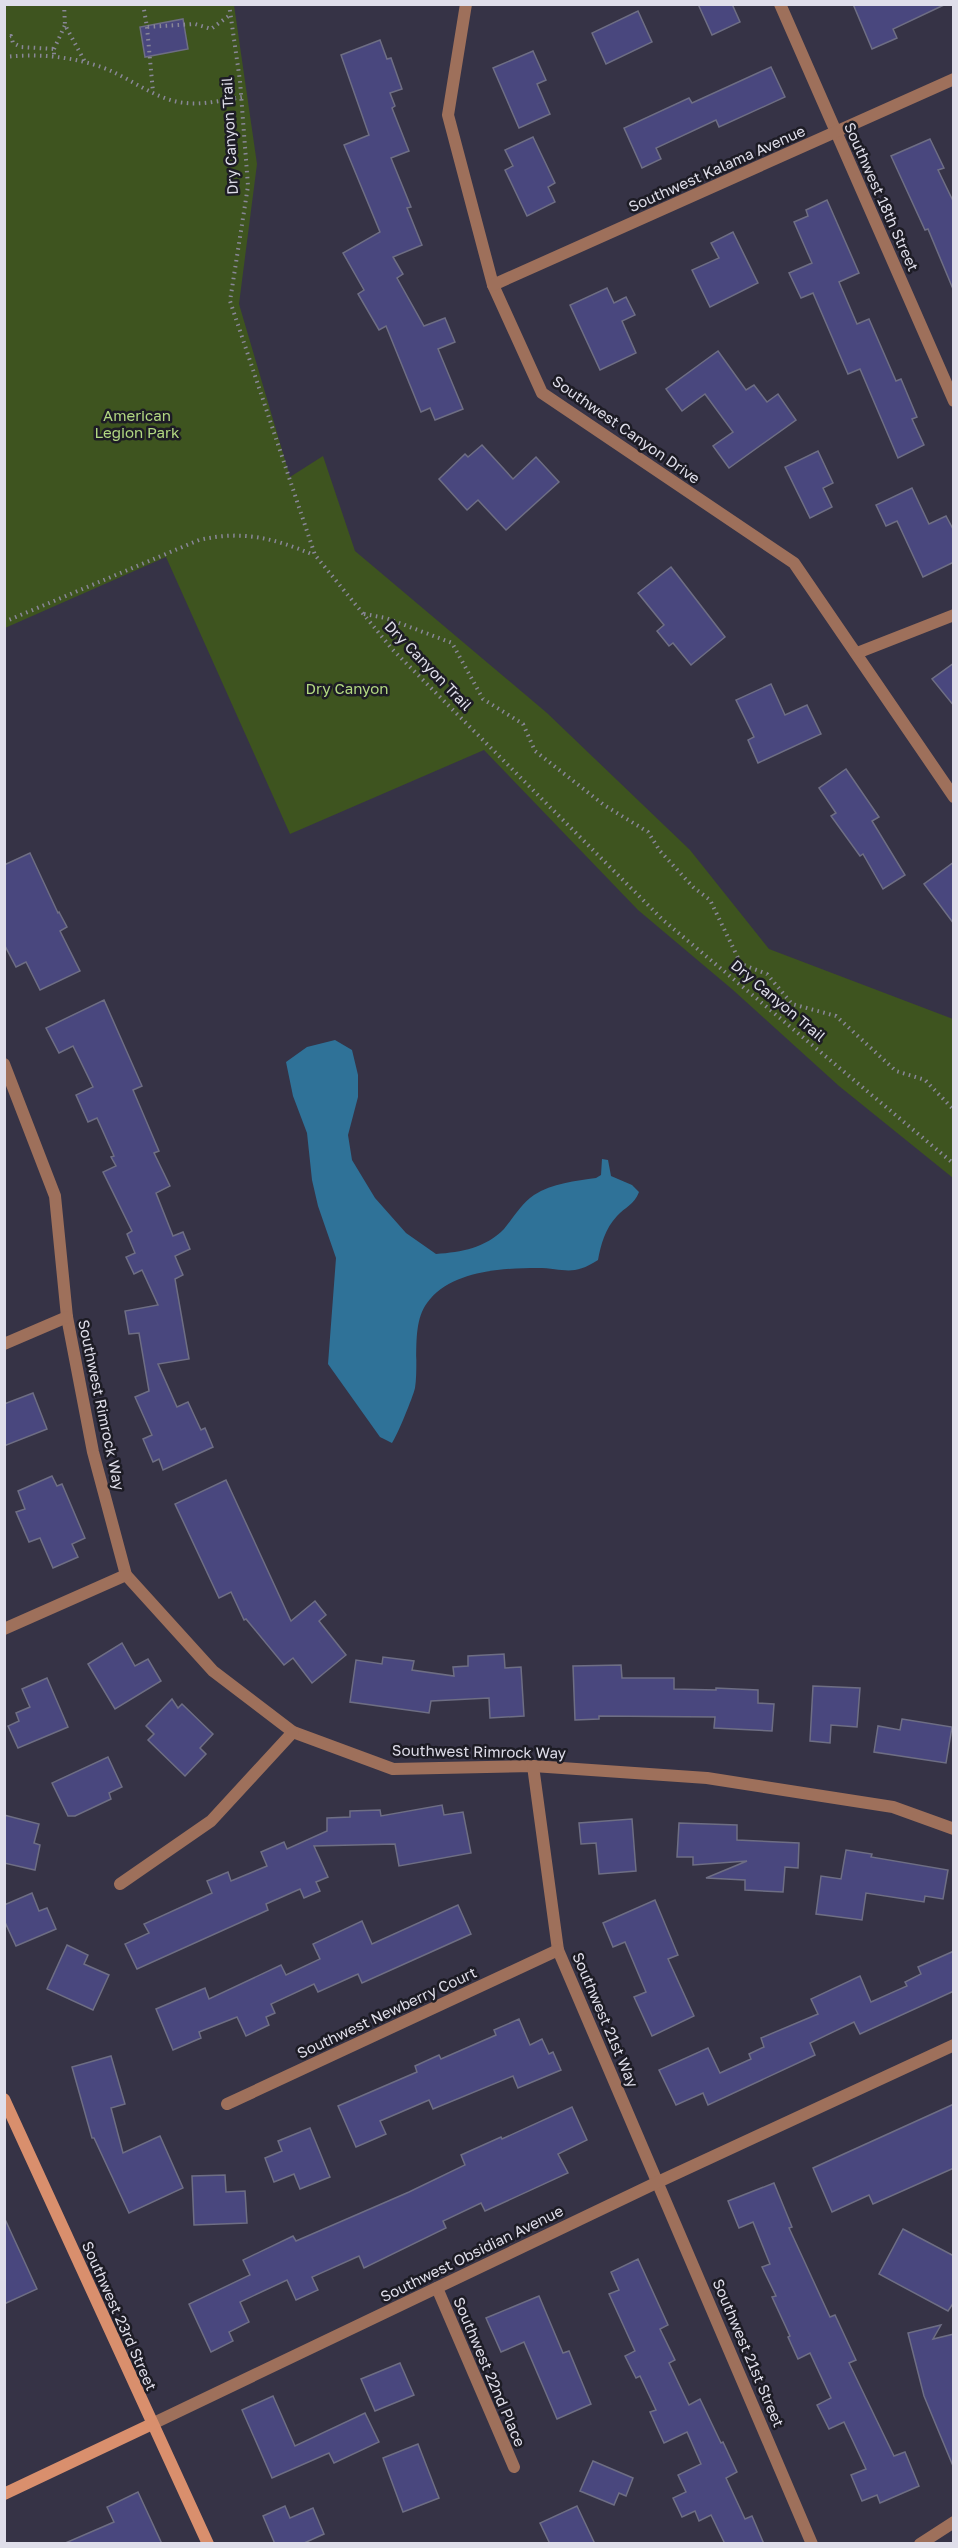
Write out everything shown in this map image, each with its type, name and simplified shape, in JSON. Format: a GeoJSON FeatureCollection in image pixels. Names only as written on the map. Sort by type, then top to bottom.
{"type":"FeatureCollection","features":[{"type":"Feature","properties":{"kind":"street","name":"Southwest Canyon Drive"},"geometry":{"type":"LineString","coordinates":[[466,4],[448,115],[493,285],[542,393],[794,563],[954,796]]}},
{"type":"Feature","properties":{"kind":"street","name":"Southwest 18th Street"},"geometry":{"type":"LineString","coordinates":[[780,4],[954,401]]}},
{"type":"Feature","properties":{"kind":"street","name":"Southwest Kalama Avenue"},"geometry":{"type":"LineString","coordinates":[[493,285],[954,79]]}},
{"type":"Feature","properties":{"kind":"street"},"geometry":{"type":"LineString","coordinates":[[857,653],[954,615]]}},
{"type":"Feature","properties":{"kind":"street","name":"Southwest Rimrock Way"},"geometry":{"type":"LineString","coordinates":[[4,1064],[55,1196],[67,1317],[93,1452],[126,1575],[213,1671],[293,1732],[393,1769],[532,1766],[707,1778],[893,1807],[954,1829]]}},
{"type":"Feature","properties":{"kind":"street"},"geometry":{"type":"LineString","coordinates":[[4,1344],[67,1317]]}},
{"type":"Feature","properties":{"kind":"street"},"geometry":{"type":"LineString","coordinates":[[4,1629],[126,1575]]}},
{"type":"Feature","properties":{"kind":"street"},"geometry":{"type":"LineString","coordinates":[[120,1884],[211,1821],[293,1732]]}},
{"type":"Feature","properties":{"kind":"street","name":"Southwest 21st Way"},"geometry":{"type":"LineString","coordinates":[[532,1766],[558,1950],[657,2178]]}},
{"type":"Feature","properties":{"kind":"street","name":"Southwest Newberry Court"},"geometry":{"type":"LineString","coordinates":[[227,2103],[558,1950]]}},
{"type":"Feature","properties":{"kind":"street","name":"Southwest Obsidian Avenue"},"geometry":{"type":"LineString","coordinates":[[4,2494],[437,2288],[657,2178],[954,2045]]}},
{"type":"Feature","properties":{"kind":"street","name":"Southwest 23rd Street"},"geometry":{"type":"LineString","coordinates":[[4,2099],[208,2544]]}},
{"type":"Feature","properties":{"kind":"street","name":"Southwest 21st Street"},"geometry":{"type":"LineString","coordinates":[[657,2178],[812,2544]]}},
{"type":"Feature","properties":{"kind":"street","name":"Southwest 22nd Place"},"geometry":{"type":"LineString","coordinates":[[437,2288],[514,2467]]}},
{"type":"Feature","properties":{"kind":"street"},"geometry":{"type":"LineString","coordinates":[[920,2544],[954,2522]]}},
{"type":"Feature","properties":{"kind":"path"},"geometry":{"type":"LineString","coordinates":[[40,4],[72,4]]}},
{"type":"Feature","properties":{"kind":"path"},"geometry":{"type":"LineString","coordinates":[[84,4],[110,4]]}},
{"type":"Feature","properties":{"kind":"path"},"geometry":{"type":"LineString","coordinates":[[143,4],[153,92]]}},
{"type":"Feature","properties":{"kind":"path","name":"Dry Canyon Trail"},"geometry":{"type":"LineString","coordinates":[[229,4],[242,97],[248,186],[230,301],[315,555],[392,649],[663,920],[954,1164]]}},
{"type":"Feature","properties":{"kind":"path"},"geometry":{"type":"LineString","coordinates":[[64,5],[65,25],[85,62]]}},
{"type":"Feature","properties":{"kind":"path"},"geometry":{"type":"LineString","coordinates":[[147,27],[195,24],[211,29],[230,15]]}},
{"type":"Feature","properties":{"kind":"path"},"geometry":{"type":"LineString","coordinates":[[54,57],[54,49],[65,25]]}},
{"type":"Feature","properties":{"kind":"path"},"geometry":{"type":"LineString","coordinates":[[4,37],[11,36],[13,43],[21,47],[54,49]]}},
{"type":"Feature","properties":{"kind":"path"},"geometry":{"type":"LineString","coordinates":[[4,57],[54,57],[85,62],[110,71],[153,92],[185,103],[242,97]]}},
{"type":"Feature","properties":{"kind":"path"},"geometry":{"type":"LineString","coordinates":[[4,622],[199,540],[223,534],[253,535],[285,543],[315,555]]}},
{"type":"Feature","properties":{"kind":"path"},"geometry":{"type":"LineString","coordinates":[[364,614],[386,618],[452,643],[483,699],[523,724],[535,751],[604,805],[648,832],[660,851],[693,887],[710,900],[741,964],[766,974],[792,1004],[836,1016],[896,1071],[925,1080],[954,1110]]}},
{"type":"Feature","properties":{"kind":"green space"},"geometry":{"type":"Polygon","coordinates":[[[5,5],[234,5],[257,164],[239,304],[290,477],[323,456],[355,551],[547,713],[690,850],[769,949],[953,1019],[953,1178],[839,1086],[733,990],[638,910],[484,750],[290,834],[166,557],[5,628],[5,5]]]}},
{"type":"Feature","properties":{"kind":"water"},"geometry":{"type":"Polygon","coordinates":[[[335,1040],[352,1050],[358,1075],[358,1097],[348,1135],[352,1160],[375,1198],[406,1233],[436,1254],[464,1250],[489,1241],[504,1229],[521,1207],[534,1195],[556,1185],[596,1178],[601,1175],[602,1159],[608,1160],[611,1176],[632,1185],[639,1192],[632,1203],[609,1226],[598,1260],[589,1265],[574,1270],[537,1268],[492,1271],[462,1278],[437,1292],[427,1303],[419,1322],[415,1388],[392,1443],[380,1437],[328,1364],[336,1258],[318,1206],[312,1180],[307,1133],[293,1096],[286,1062],[307,1047],[335,1040]]]}},
{"type":"Feature","properties":{"kind":"building"},"geometry":{"type":"Polygon","coordinates":[[[698,4],[732,4],[740,22],[712,35],[698,4]]]}},
{"type":"Feature","properties":{"kind":"building"},"geometry":{"type":"Polygon","coordinates":[[[853,4],[946,4],[893,29],[897,38],[872,49],[853,4]]]}},
{"type":"Feature","properties":{"kind":"building"},"geometry":{"type":"Polygon","coordinates":[[[638,11],[652,42],[606,64],[592,33],[638,11]]]}},
{"type":"Feature","properties":{"kind":"building"},"geometry":{"type":"Polygon","coordinates":[[[183,19],[188,49],[145,57],[140,27],[183,19]]]}},
{"type":"Feature","properties":{"kind":"building"},"geometry":{"type":"Polygon","coordinates":[[[380,40],[387,59],[391,58],[402,89],[390,93],[395,106],[392,108],[409,151],[391,158],[411,207],[407,208],[422,245],[393,257],[403,274],[397,278],[424,326],[445,318],[455,342],[438,349],[463,409],[435,420],[430,408],[421,412],[386,326],[379,330],[358,294],[364,290],[343,253],[380,232],[344,145],[369,135],[341,55],[380,40]]]}},
{"type":"Feature","properties":{"kind":"building"},"geometry":{"type":"Polygon","coordinates":[[[533,51],[546,80],[537,84],[550,114],[519,128],[493,68],[533,51]]]}},
{"type":"Feature","properties":{"kind":"building"},"geometry":{"type":"Polygon","coordinates":[[[771,67],[785,97],[719,127],[716,120],[656,148],[661,159],[642,168],[624,128],[689,98],[692,103],[771,67]]]}},
{"type":"Feature","properties":{"kind":"building"},"geometry":{"type":"Polygon","coordinates":[[[533,137],[555,183],[548,187],[555,202],[527,216],[505,170],[513,166],[505,150],[533,137]]]}},
{"type":"Feature","properties":{"kind":"building"},"geometry":{"type":"Polygon","coordinates":[[[930,139],[944,168],[938,170],[954,203],[953,289],[928,229],[925,230],[891,156],[930,139]]]}},
{"type":"Feature","properties":{"kind":"building"},"geometry":{"type":"Polygon","coordinates":[[[827,200],[859,273],[839,282],[857,324],[869,319],[896,381],[901,379],[917,417],[912,419],[924,445],[898,458],[860,369],[848,374],[813,293],[801,298],[789,273],[812,263],[794,222],[808,216],[806,210],[827,200]]]}},
{"type":"Feature","properties":{"kind":"building"},"geometry":{"type":"Polygon","coordinates":[[[733,232],[758,283],[710,307],[692,270],[719,258],[711,243],[733,232]]]}},
{"type":"Feature","properties":{"kind":"building"},"geometry":{"type":"Polygon","coordinates":[[[607,288],[614,303],[626,297],[635,315],[622,321],[636,353],[600,370],[570,305],[607,288]]]}},
{"type":"Feature","properties":{"kind":"building"},"geometry":{"type":"Polygon","coordinates":[[[718,351],[746,390],[754,385],[767,402],[778,394],[796,420],[729,468],[713,446],[733,432],[705,394],[682,411],[666,389],[718,351]]]}},
{"type":"Feature","properties":{"kind":"building"},"geometry":{"type":"Polygon","coordinates":[[[482,445],[513,479],[536,457],[559,482],[506,530],[478,500],[467,510],[439,479],[465,454],[468,457],[482,445]]]}},
{"type":"Feature","properties":{"kind":"building"},"geometry":{"type":"Polygon","coordinates":[[[818,451],[833,483],[823,488],[832,507],[810,518],[785,467],[818,451]]]}},
{"type":"Feature","properties":{"kind":"building"},"geometry":{"type":"Polygon","coordinates":[[[912,488],[929,524],[946,516],[954,531],[954,562],[923,577],[897,521],[886,526],[876,505],[912,488]]]}},
{"type":"Feature","properties":{"kind":"building"},"geometry":{"type":"Polygon","coordinates":[[[671,567],[725,637],[691,665],[673,643],[669,646],[657,631],[664,625],[638,593],[671,567]]]}},
{"type":"Feature","properties":{"kind":"building"},"geometry":{"type":"Polygon","coordinates":[[[954,663],[954,706],[932,679],[954,663]]]}},
{"type":"Feature","properties":{"kind":"building"},"geometry":{"type":"Polygon","coordinates":[[[771,684],[785,715],[807,705],[821,734],[758,763],[748,740],[754,737],[736,700],[771,684]]]}},
{"type":"Feature","properties":{"kind":"building"},"geometry":{"type":"Polygon","coordinates":[[[846,769],[879,817],[872,821],[905,875],[883,889],[863,854],[860,856],[831,816],[836,813],[819,788],[846,769]]]}},
{"type":"Feature","properties":{"kind":"building"},"geometry":{"type":"Polygon","coordinates":[[[30,853],[67,927],[60,931],[80,971],[40,990],[26,962],[16,967],[4,944],[4,865],[30,853]]]}},
{"type":"Feature","properties":{"kind":"building"},"geometry":{"type":"Polygon","coordinates":[[[954,862],[954,924],[924,884],[954,862]]]}},
{"type":"Feature","properties":{"kind":"building"},"geometry":{"type":"Polygon","coordinates":[[[104,1000],[142,1086],[133,1090],[159,1151],[154,1153],[170,1186],[156,1193],[173,1236],[183,1232],[190,1249],[175,1256],[183,1275],[175,1279],[189,1359],[158,1364],[177,1407],[188,1402],[201,1430],[205,1428],[213,1447],[163,1470],[159,1459],[153,1462],[143,1439],[152,1435],[135,1397],[149,1391],[139,1333],[129,1334],[125,1311],[158,1305],[142,1270],[134,1274],[126,1257],[135,1253],[127,1234],[132,1231],[103,1172],[116,1166],[111,1157],[114,1156],[97,1118],[88,1122],[76,1095],[93,1087],[73,1046],[59,1053],[46,1028],[104,1000]]]}},
{"type":"Feature","properties":{"kind":"building"},"geometry":{"type":"Polygon","coordinates":[[[33,1393],[47,1429],[4,1446],[4,1404],[33,1393]]]}},
{"type":"Feature","properties":{"kind":"building"},"geometry":{"type":"Polygon","coordinates":[[[52,1476],[57,1486],[62,1484],[85,1538],[72,1544],[78,1557],[53,1568],[40,1538],[29,1542],[16,1512],[25,1509],[18,1491],[52,1476]]]}},
{"type":"Feature","properties":{"kind":"building"},"geometry":{"type":"Polygon","coordinates":[[[226,1480],[291,1621],[315,1601],[326,1615],[319,1621],[346,1655],[312,1683],[293,1658],[284,1665],[246,1619],[244,1620],[231,1592],[219,1598],[175,1504],[226,1480]]]}},
{"type":"Feature","properties":{"kind":"building"},"geometry":{"type":"Polygon","coordinates":[[[122,1643],[135,1666],[148,1659],[161,1681],[115,1709],[88,1664],[122,1643]]]}},
{"type":"Feature","properties":{"kind":"building"},"geometry":{"type":"Polygon","coordinates":[[[504,1654],[505,1668],[521,1667],[524,1716],[490,1718],[489,1698],[431,1701],[429,1713],[350,1702],[356,1660],[382,1664],[383,1657],[414,1661],[412,1670],[454,1676],[453,1667],[468,1666],[468,1656],[504,1654]]]}},
{"type":"Feature","properties":{"kind":"building"},"geometry":{"type":"Polygon","coordinates":[[[621,1665],[622,1678],[674,1678],[674,1689],[758,1690],[758,1703],[774,1704],[772,1731],[714,1728],[715,1717],[599,1716],[599,1719],[575,1720],[573,1666],[621,1665]]]}},
{"type":"Feature","properties":{"kind":"building"},"geometry":{"type":"Polygon","coordinates":[[[47,1678],[68,1727],[18,1748],[8,1726],[19,1721],[16,1713],[30,1707],[22,1689],[47,1678]]]}},
{"type":"Feature","properties":{"kind":"building"},"geometry":{"type":"Polygon","coordinates":[[[813,1686],[860,1688],[857,1727],[831,1725],[830,1743],[810,1741],[813,1686]]]}},
{"type":"Feature","properties":{"kind":"building"},"geometry":{"type":"Polygon","coordinates":[[[172,1699],[178,1708],[182,1704],[213,1734],[200,1748],[206,1754],[185,1776],[148,1740],[154,1734],[146,1726],[172,1699]]]}},
{"type":"Feature","properties":{"kind":"building"},"geometry":{"type":"Polygon","coordinates":[[[902,1719],[952,1727],[946,1763],[874,1752],[878,1726],[900,1730],[902,1719]]]}},
{"type":"Feature","properties":{"kind":"building"},"geometry":{"type":"Polygon","coordinates":[[[108,1757],[122,1787],[109,1793],[111,1799],[75,1816],[68,1816],[52,1783],[108,1757]]]}},
{"type":"Feature","properties":{"kind":"building"},"geometry":{"type":"Polygon","coordinates":[[[442,1805],[444,1815],[463,1812],[471,1853],[399,1866],[395,1844],[314,1846],[328,1877],[316,1882],[320,1891],[304,1898],[300,1889],[266,1904],[268,1910],[137,1969],[125,1944],[149,1933],[144,1924],[212,1893],[207,1881],[228,1872],[231,1881],[267,1866],[261,1852],[284,1842],[287,1849],[327,1831],[327,1818],[350,1817],[350,1811],[380,1810],[381,1816],[442,1805]]]}},
{"type":"Feature","properties":{"kind":"building"},"geometry":{"type":"Polygon","coordinates":[[[4,1815],[39,1824],[34,1843],[40,1845],[35,1870],[4,1863],[4,1815]]]}},
{"type":"Feature","properties":{"kind":"building"},"geometry":{"type":"Polygon","coordinates":[[[632,1819],[636,1871],[599,1874],[596,1843],[581,1844],[579,1823],[632,1819]]]}},
{"type":"Feature","properties":{"kind":"building"},"geometry":{"type":"Polygon","coordinates":[[[679,1823],[737,1825],[737,1840],[799,1843],[798,1868],[785,1867],[783,1892],[745,1890],[745,1880],[706,1878],[747,1861],[693,1865],[693,1857],[677,1857],[679,1823]]]}},
{"type":"Feature","properties":{"kind":"building"},"geometry":{"type":"Polygon","coordinates":[[[846,1850],[872,1854],[871,1857],[948,1870],[943,1899],[925,1896],[924,1902],[866,1893],[862,1920],[816,1914],[821,1876],[841,1879],[846,1850]]]}},
{"type":"Feature","properties":{"kind":"building"},"geometry":{"type":"Polygon","coordinates":[[[32,1893],[39,1911],[47,1908],[56,1929],[16,1946],[4,1920],[4,1905],[32,1893]]]}},
{"type":"Feature","properties":{"kind":"building"},"geometry":{"type":"Polygon","coordinates":[[[655,1900],[678,1955],[668,1959],[694,2016],[652,2036],[634,1997],[646,1992],[625,1942],[613,1947],[603,1923],[655,1900]]]}},
{"type":"Feature","properties":{"kind":"building"},"geometry":{"type":"Polygon","coordinates":[[[458,1905],[471,1934],[362,1983],[358,1974],[318,1992],[314,1984],[271,2004],[275,2013],[266,2017],[269,2025],[246,2036],[237,2017],[199,2032],[201,2038],[173,2050],[156,2009],[205,1988],[209,1999],[281,1965],[286,1975],[320,1959],[313,1944],[362,1921],[372,1944],[458,1905]]]}},
{"type":"Feature","properties":{"kind":"building"},"geometry":{"type":"Polygon","coordinates":[[[67,1945],[88,1955],[84,1964],[109,1975],[93,2010],[47,1989],[67,1945]]]}},
{"type":"Feature","properties":{"kind":"building"},"geometry":{"type":"Polygon","coordinates":[[[954,1951],[954,1991],[860,2034],[854,2022],[810,2043],[815,2055],[708,2105],[703,2093],[676,2105],[659,2070],[708,2048],[720,2073],[751,2059],[749,2054],[764,2047],[761,2038],[818,2014],[811,1999],[860,1976],[871,2002],[907,1986],[905,1982],[921,1974],[918,1967],[954,1951]]]}},
{"type":"Feature","properties":{"kind":"building"},"geometry":{"type":"Polygon","coordinates":[[[519,2019],[530,2045],[542,2039],[549,2054],[553,2052],[561,2070],[518,2088],[513,2076],[433,2109],[429,2100],[380,2121],[386,2134],[356,2147],[338,2106],[417,2072],[415,2066],[439,2055],[441,2059],[496,2035],[494,2030],[519,2019]]]}},
{"type":"Feature","properties":{"kind":"building"},"geometry":{"type":"Polygon","coordinates":[[[111,2056],[125,2104],[111,2108],[123,2153],[160,2136],[183,2188],[129,2213],[92,2138],[72,2067],[111,2056]]]}},
{"type":"Feature","properties":{"kind":"building"},"geometry":{"type":"Polygon","coordinates":[[[954,2104],[954,2168],[873,2204],[869,2195],[832,2212],[813,2168],[954,2104]]]}},
{"type":"Feature","properties":{"kind":"building"},"geometry":{"type":"Polygon","coordinates":[[[572,2107],[587,2140],[558,2154],[568,2173],[485,2211],[481,2203],[443,2221],[446,2228],[364,2268],[359,2256],[312,2277],[318,2290],[296,2300],[287,2280],[240,2302],[249,2322],[229,2332],[233,2341],[211,2352],[189,2304],[250,2275],[243,2260],[293,2236],[296,2241],[409,2192],[465,2165],[461,2155],[572,2107]]]}},
{"type":"Feature","properties":{"kind":"building"},"geometry":{"type":"Polygon","coordinates":[[[310,2128],[330,2177],[300,2189],[294,2174],[274,2182],[265,2158],[282,2151],[278,2141],[310,2128]]]}},
{"type":"Feature","properties":{"kind":"building"},"geometry":{"type":"Polygon","coordinates":[[[225,2175],[226,2192],[245,2191],[247,2223],[194,2225],[192,2176],[225,2175]]]}},
{"type":"Feature","properties":{"kind":"building"},"geometry":{"type":"Polygon","coordinates":[[[774,2183],[792,2227],[789,2228],[830,2317],[835,2315],[856,2360],[849,2363],[894,2456],[905,2452],[919,2486],[880,2503],[877,2495],[862,2501],[851,2475],[866,2469],[844,2422],[829,2429],[817,2405],[831,2398],[810,2353],[798,2359],[788,2337],[790,2336],[772,2297],[776,2296],[762,2267],[770,2264],[753,2222],[739,2228],[728,2201],[774,2183]]]}},
{"type":"Feature","properties":{"kind":"building"},"geometry":{"type":"Polygon","coordinates":[[[4,2217],[37,2289],[4,2304],[4,2217]]]}},
{"type":"Feature","properties":{"kind":"building"},"geometry":{"type":"Polygon","coordinates":[[[903,2229],[954,2256],[954,2302],[948,2311],[879,2274],[903,2229]]]}},
{"type":"Feature","properties":{"kind":"building"},"geometry":{"type":"Polygon","coordinates":[[[638,2259],[668,2325],[660,2329],[675,2360],[669,2363],[689,2405],[700,2399],[721,2443],[723,2442],[737,2472],[726,2478],[745,2519],[752,2516],[764,2544],[725,2544],[711,2515],[699,2521],[695,2511],[682,2517],[673,2498],[686,2492],[678,2475],[701,2464],[687,2432],[664,2443],[650,2412],[656,2410],[640,2376],[636,2378],[625,2356],[635,2351],[609,2294],[619,2290],[611,2272],[638,2259]]]}},
{"type":"Feature","properties":{"kind":"building"},"geometry":{"type":"Polygon","coordinates":[[[539,2296],[563,2353],[569,2351],[591,2404],[557,2419],[524,2342],[501,2352],[486,2318],[539,2296]]]}},
{"type":"Feature","properties":{"kind":"building"},"geometry":{"type":"Polygon","coordinates":[[[941,2325],[933,2339],[954,2334],[953,2466],[924,2396],[908,2333],[941,2325]]]}},
{"type":"Feature","properties":{"kind":"building"},"geometry":{"type":"Polygon","coordinates":[[[400,2363],[414,2395],[375,2411],[361,2379],[400,2363]]]}},
{"type":"Feature","properties":{"kind":"building"},"geometry":{"type":"Polygon","coordinates":[[[273,2396],[295,2446],[365,2413],[379,2442],[334,2463],[329,2453],[272,2478],[242,2410],[273,2396]]]}},
{"type":"Feature","properties":{"kind":"building"},"geometry":{"type":"Polygon","coordinates":[[[418,2444],[439,2498],[403,2512],[383,2458],[418,2444]]]}},
{"type":"Feature","properties":{"kind":"building"},"geometry":{"type":"Polygon","coordinates":[[[593,2461],[633,2478],[626,2496],[619,2493],[614,2505],[580,2491],[593,2461]]]}},
{"type":"Feature","properties":{"kind":"building"},"geometry":{"type":"Polygon","coordinates":[[[138,2492],[162,2544],[63,2544],[114,2522],[107,2507],[138,2492]]]}},
{"type":"Feature","properties":{"kind":"building"},"geometry":{"type":"Polygon","coordinates":[[[285,2506],[290,2518],[313,2508],[324,2534],[302,2544],[275,2544],[263,2516],[285,2506]]]}},
{"type":"Feature","properties":{"kind":"building"},"geometry":{"type":"Polygon","coordinates":[[[577,2506],[595,2544],[550,2544],[540,2523],[577,2506]]]}},
{"type":"Feature","properties":{"kind":"park label","name":"American Legion Park"},"geometry":{"type":"Point","coordinates":[137,424]}},
{"type":"Feature","properties":{"kind":"park label","name":"Dry Canyon"},"geometry":{"type":"Point","coordinates":[347,689]}}]}
